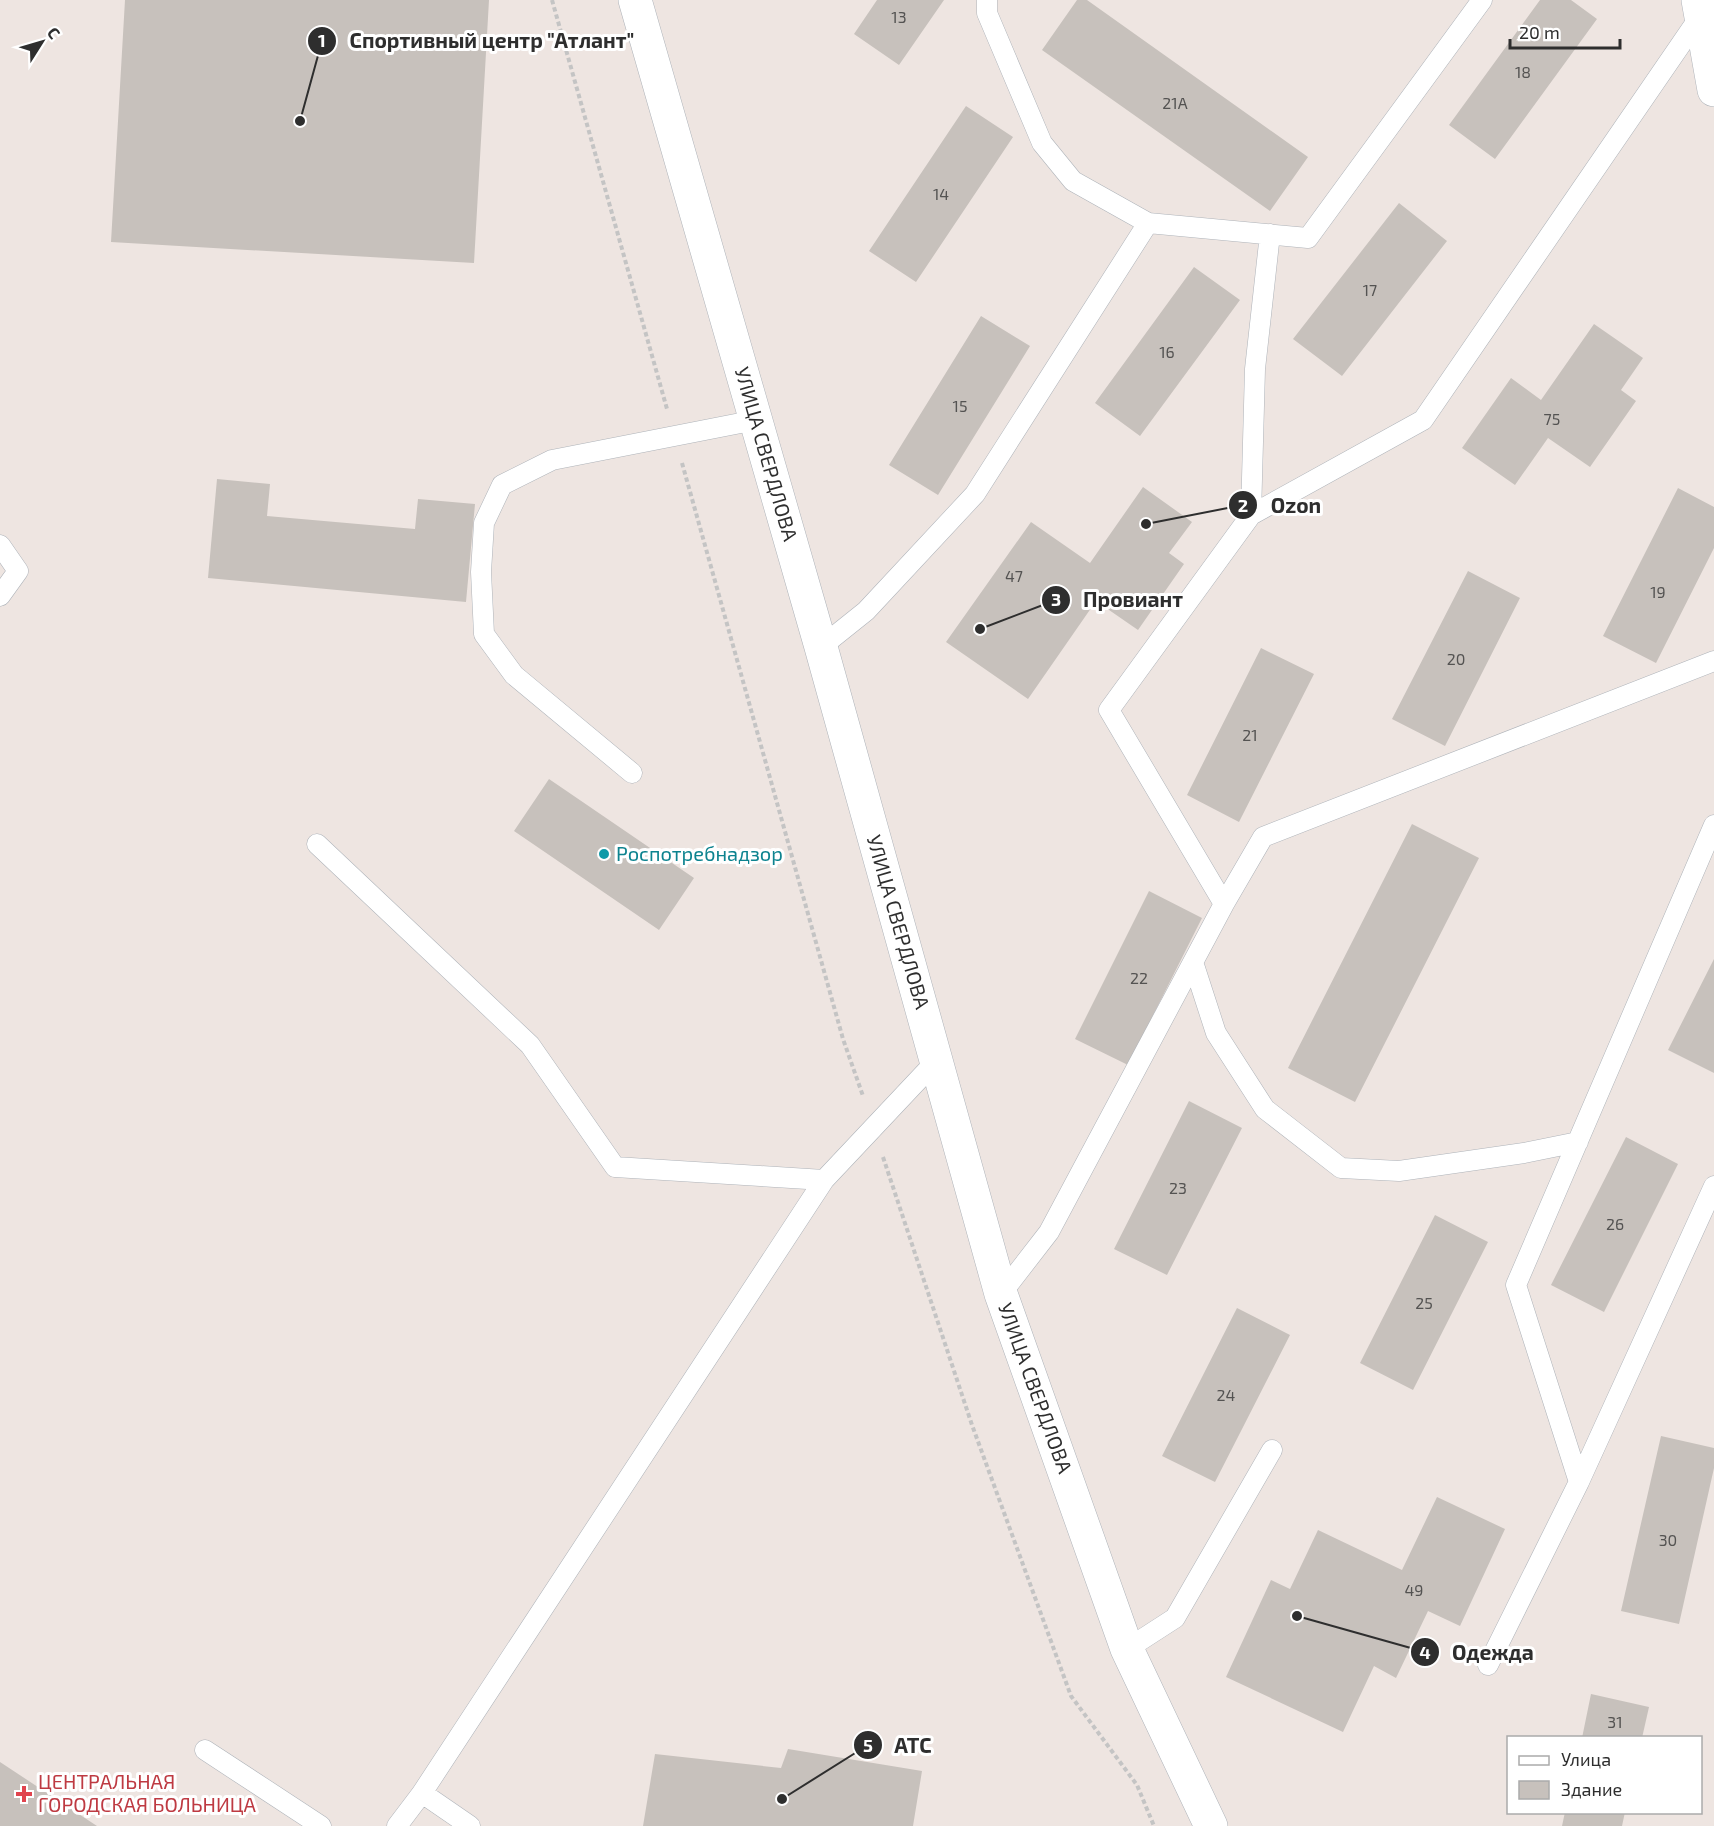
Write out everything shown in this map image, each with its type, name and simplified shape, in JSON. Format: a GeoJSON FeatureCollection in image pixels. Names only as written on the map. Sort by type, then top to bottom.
{"type":"FeatureCollection","features":[{"type":"Feature","properties":{"kind":"main road","name":"УЛИЦА СВЕРДЛОВА"},"geometry":{"type":"LineString","coordinates":[[635,0],[821,647],[1001,1294],[1127,1649],[1211,1826]]}},
{"type":"Feature","properties":{"kind":"main road"},"geometry":{"type":"LineString","coordinates":[[1700,7],[1714,90]]}},
{"type":"Feature","properties":{"kind":"lane"},"geometry":{"type":"LineString","coordinates":[[987,0],[987,13],[1042,143],[1073,181],[1148,223],[1308,238],[1482,0]]}},
{"type":"Feature","properties":{"kind":"lane"},"geometry":{"type":"LineString","coordinates":[[1224,904],[1109,710],[1251,515],[1423,420],[1700,7]]}},
{"type":"Feature","properties":{"kind":"lane"},"geometry":{"type":"LineString","coordinates":[[821,647],[866,611],[975,494],[1148,223]]}},
{"type":"Feature","properties":{"kind":"lane"},"geometry":{"type":"LineString","coordinates":[[1251,515],[1255,369],[1270,234]]}},
{"type":"Feature","properties":{"kind":"lane"},"geometry":{"type":"LineString","coordinates":[[632,774],[514,675],[484,634],[481,572],[484,523],[502,485],[552,460],[756,420]]}},
{"type":"Feature","properties":{"kind":"lane"},"geometry":{"type":"LineString","coordinates":[[0,545],[18,571],[0,596]]}},
{"type":"Feature","properties":{"kind":"lane"},"geometry":{"type":"LineString","coordinates":[[1001,1294],[1050,1232],[1224,904],[1263,837],[1714,661]]}},
{"type":"Feature","properties":{"kind":"lane"},"geometry":{"type":"LineString","coordinates":[[1579,1482],[1516,1285],[1714,825]]}},
{"type":"Feature","properties":{"kind":"lane"},"geometry":{"type":"LineString","coordinates":[[316,844],[530,1046],[615,1167],[824,1180]]}},
{"type":"Feature","properties":{"kind":"lane"},"geometry":{"type":"LineString","coordinates":[[1193,962],[1216,1033],[1265,1109],[1341,1168],[1399,1171],[1524,1153],[1578,1142]]}},
{"type":"Feature","properties":{"kind":"lane"},"geometry":{"type":"LineString","coordinates":[[397,1826],[422,1792],[824,1180],[937,1060]]}},
{"type":"Feature","properties":{"kind":"lane"},"geometry":{"type":"LineString","coordinates":[[1488,1665],[1579,1482],[1714,1186]]}},
{"type":"Feature","properties":{"kind":"lane"},"geometry":{"type":"LineString","coordinates":[[1127,1649],[1175,1618],[1272,1450]]}},
{"type":"Feature","properties":{"kind":"lane"},"geometry":{"type":"LineString","coordinates":[[205,1750],[321,1826]]}},
{"type":"Feature","properties":{"kind":"lane"},"geometry":{"type":"LineString","coordinates":[[422,1792],[471,1826]]}},
{"type":"Feature","properties":{"kind":"path"},"geometry":{"type":"LineString","coordinates":[[552,0],[843,1040],[972,1425],[1071,1696],[1137,1785],[1154,1826]]}},
{"type":"Feature","properties":{"kind":"building"},"geometry":{"type":"Polygon","coordinates":[[[125,0],[489,0],[474,263],[111,242],[125,0]]]}},
{"type":"Feature","properties":{"kind":"building"},"geometry":{"type":"Polygon","coordinates":[[[877,0],[944,0],[899,65],[854,34],[877,0]]]}},
{"type":"Feature","properties":{"kind":"building"},"geometry":{"type":"Polygon","coordinates":[[[1077,0],[1087,0],[1308,157],[1270,211],[1042,50],[1077,0]]]}},
{"type":"Feature","properties":{"kind":"building"},"geometry":{"type":"Polygon","coordinates":[[[1540,0],[1571,0],[1597,19],[1495,159],[1449,125],[1540,0]]]}},
{"type":"Feature","properties":{"kind":"building"},"geometry":{"type":"Polygon","coordinates":[[[966,106],[1013,137],[916,282],[869,251],[966,106]]]}},
{"type":"Feature","properties":{"kind":"building"},"geometry":{"type":"Polygon","coordinates":[[[1399,203],[1447,241],[1342,376],[1293,339],[1399,203]]]}},
{"type":"Feature","properties":{"kind":"building"},"geometry":{"type":"Polygon","coordinates":[[[1194,267],[1240,300],[1140,436],[1095,403],[1194,267]]]}},
{"type":"Feature","properties":{"kind":"building"},"geometry":{"type":"Polygon","coordinates":[[[981,316],[1030,346],[938,495],[889,465],[981,316]]]}},
{"type":"Feature","properties":{"kind":"building"},"geometry":{"type":"Polygon","coordinates":[[[1594,324],[1643,358],[1621,390],[1636,401],[1590,467],[1548,438],[1515,485],[1462,448],[1511,378],[1541,400],[1594,324]]]}},
{"type":"Feature","properties":{"kind":"building"},"geometry":{"type":"Polygon","coordinates":[[[217,479],[270,484],[267,516],[415,529],[418,499],[475,504],[466,602],[208,578],[217,479]]]}},
{"type":"Feature","properties":{"kind":"building"},"geometry":{"type":"Polygon","coordinates":[[[1143,487],[1192,522],[1169,553],[1184,564],[1138,630],[1096,601],[1028,699],[946,642],[1031,522],[1090,563],[1143,487]]]}},
{"type":"Feature","properties":{"kind":"building"},"geometry":{"type":"Polygon","coordinates":[[[1678,488],[1714,507],[1714,548],[1656,663],[1603,636],[1678,488]]]}},
{"type":"Feature","properties":{"kind":"building"},"geometry":{"type":"Polygon","coordinates":[[[1468,571],[1520,598],[1445,746],[1392,719],[1468,571]]]}},
{"type":"Feature","properties":{"kind":"building"},"geometry":{"type":"Polygon","coordinates":[[[1261,648],[1314,674],[1239,822],[1187,795],[1261,648]]]}},
{"type":"Feature","properties":{"kind":"building","name":"Роспотребнадзор"},"geometry":{"type":"Polygon","coordinates":[[[549,779],[694,878],[659,930],[514,831],[549,779]]]}},
{"type":"Feature","properties":{"kind":"building"},"geometry":{"type":"Polygon","coordinates":[[[1412,824],[1479,858],[1355,1102],[1288,1068],[1412,824]]]}},
{"type":"Feature","properties":{"kind":"building"},"geometry":{"type":"Polygon","coordinates":[[[1149,891],[1202,918],[1128,1065],[1075,1039],[1149,891]]]}},
{"type":"Feature","properties":{"kind":"building"},"geometry":{"type":"Polygon","coordinates":[[[1714,959],[1714,1073],[1668,1050],[1714,959]]]}},
{"type":"Feature","properties":{"kind":"building"},"geometry":{"type":"Polygon","coordinates":[[[1189,1101],[1242,1128],[1167,1275],[1114,1249],[1189,1101]]]}},
{"type":"Feature","properties":{"kind":"building"},"geometry":{"type":"Polygon","coordinates":[[[1626,1137],[1678,1164],[1604,1312],[1551,1285],[1626,1137]]]}},
{"type":"Feature","properties":{"kind":"building"},"geometry":{"type":"Polygon","coordinates":[[[1435,1215],[1488,1242],[1413,1390],[1360,1363],[1435,1215]]]}},
{"type":"Feature","properties":{"kind":"building"},"geometry":{"type":"Polygon","coordinates":[[[1237,1308],[1290,1335],[1215,1482],[1162,1456],[1237,1308]]]}},
{"type":"Feature","properties":{"kind":"building"},"geometry":{"type":"Polygon","coordinates":[[[1661,1436],[1714,1448],[1714,1468],[1679,1624],[1621,1611],[1661,1436]]]}},
{"type":"Feature","properties":{"kind":"building"},"geometry":{"type":"Polygon","coordinates":[[[1437,1497],[1505,1529],[1460,1626],[1428,1611],[1396,1678],[1374,1666],[1343,1732],[1226,1677],[1271,1580],[1290,1589],[1318,1530],[1402,1570],[1437,1497]]]}},
{"type":"Feature","properties":{"kind":"building"},"geometry":{"type":"Polygon","coordinates":[[[1591,1694],[1649,1707],[1642,1736],[1582,1736],[1591,1694]]]}},
{"type":"Feature","properties":{"kind":"building"},"geometry":{"type":"Polygon","coordinates":[[[788,1749],[922,1771],[913,1826],[643,1826],[655,1754],[781,1768],[788,1749]]]}},
{"type":"Feature","properties":{"kind":"building","name":"ЦЕНТРАЛЬНАЯ ГОРОДСКАЯ БОЛЬНИЦА"},"geometry":{"type":"Polygon","coordinates":[[[0,1762],[97,1826],[0,1826],[0,1762]]]}},
{"type":"Feature","properties":{"kind":"building"},"geometry":{"type":"Polygon","coordinates":[[[1565,1814],[1625,1814],[1622,1826],[1562,1826],[1565,1814]]]}},
{"type":"Feature","properties":{"kind":"place","name":"Спортивный центр \"Атлант\""},"geometry":{"type":"Point","coordinates":[300,121]}},
{"type":"Feature","properties":{"kind":"place","name":"Ozon"},"geometry":{"type":"Point","coordinates":[1146,524]}},
{"type":"Feature","properties":{"kind":"place","name":"Провиант"},"geometry":{"type":"Point","coordinates":[980,629]}},
{"type":"Feature","properties":{"kind":"place","name":"Роспотребнадзор"},"geometry":{"type":"Point","coordinates":[604,854]}},
{"type":"Feature","properties":{"kind":"place","name":"Одежда"},"geometry":{"type":"Point","coordinates":[1297,1616]}},
{"type":"Feature","properties":{"kind":"place","name":"ЦЕНТРАЛЬНАЯ ГОРОДСКАЯ БОЛЬНИЦА"},"geometry":{"type":"Point","coordinates":[24,1794]}},
{"type":"Feature","properties":{"kind":"place","name":"АТС"},"geometry":{"type":"Point","coordinates":[782,1799]}}]}
